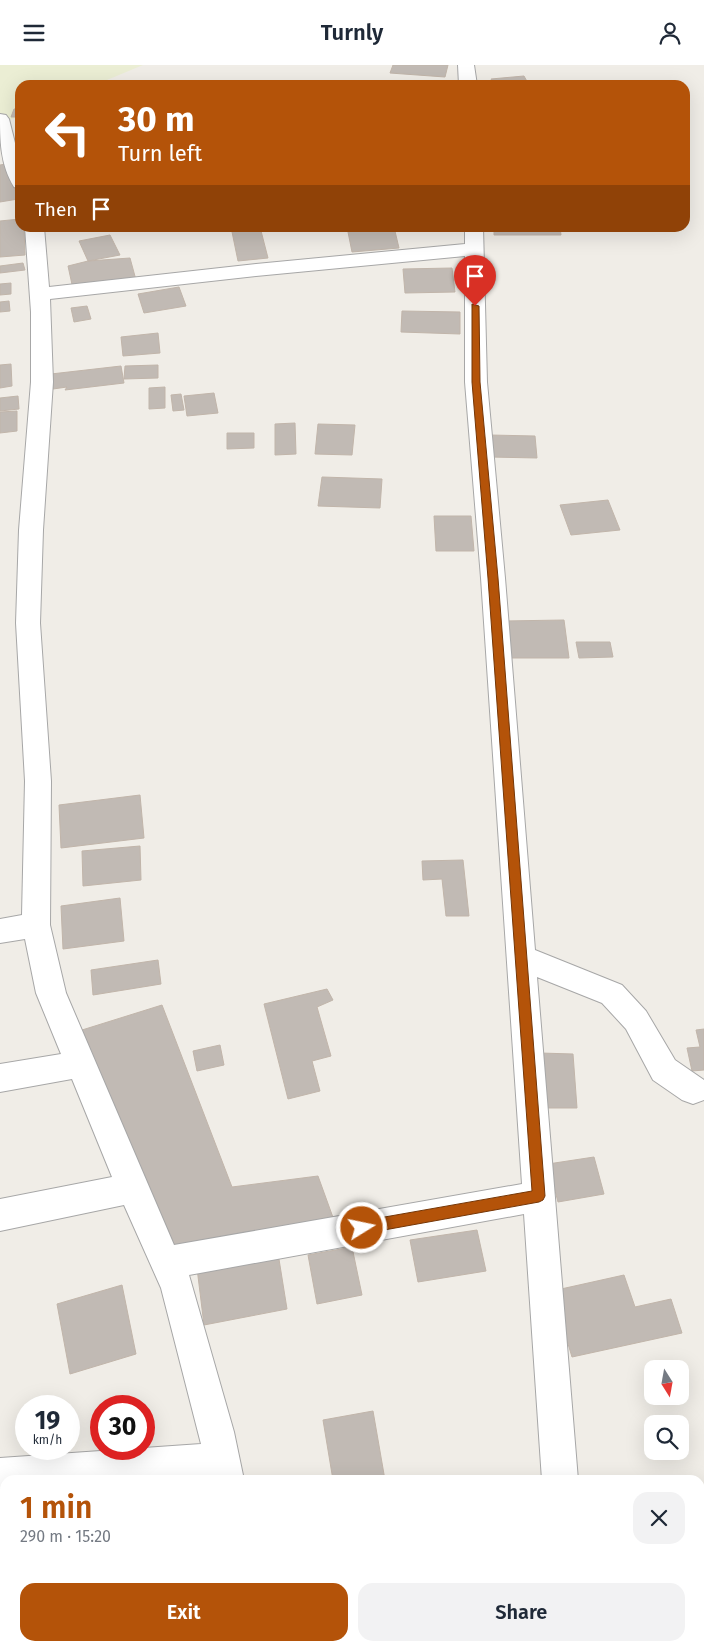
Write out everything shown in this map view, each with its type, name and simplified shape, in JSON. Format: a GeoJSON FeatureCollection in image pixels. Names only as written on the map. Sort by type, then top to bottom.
{"type":"FeatureCollection","features":[{"type":"Feature","properties":{"kind":"street"},"geometry":{"type":"LineString","coordinates":[[466,65],[468,80]]}},
{"type":"Feature","properties":{"kind":"street"},"geometry":{"type":"LineString","coordinates":[[0,119],[15,173]]}},
{"type":"Feature","properties":{"kind":"street"},"geometry":{"type":"LineString","coordinates":[[35,232],[40,294],[42,383],[31,530],[28,623],[38,781],[36,925],[51,993],[165,1263],[176,1283],[224,1470],[37,1475]]}},
{"type":"Feature","properties":{"kind":"street"},"geometry":{"type":"LineString","coordinates":[[40,294],[256,270],[474,238],[476,382],[493,578],[560,1475]]}},
{"type":"Feature","properties":{"kind":"street"},"geometry":{"type":"LineString","coordinates":[[0,931],[36,925]]}},
{"type":"Feature","properties":{"kind":"street"},"geometry":{"type":"LineString","coordinates":[[521,957],[612,994],[636,1020],[664,1070],[693,1090]]}},
{"type":"Feature","properties":{"kind":"street"},"geometry":{"type":"LineString","coordinates":[[0,1078],[80,1064]]}},
{"type":"Feature","properties":{"kind":"street"},"geometry":{"type":"LineString","coordinates":[[0,1215],[133,1188]]}},
{"type":"Feature","properties":{"kind":"street"},"geometry":{"type":"LineString","coordinates":[[165,1263],[539,1196]]}},
{"type":"Feature","properties":{"kind":"green space"},"geometry":{"type":"Polygon","coordinates":[[[0,65],[143,65],[107,80],[15,80],[15,118],[0,124],[0,65]]]}},
{"type":"Feature","properties":{"kind":"building"},"geometry":{"type":"Polygon","coordinates":[[[393,65],[448,65],[445,77],[390,73],[393,65]]]}},
{"type":"Feature","properties":{"kind":"building"},"geometry":{"type":"Polygon","coordinates":[[[524,76],[526,80],[492,80],[524,76]]]}},
{"type":"Feature","properties":{"kind":"building"},"geometry":{"type":"Polygon","coordinates":[[[14,109],[15,109],[15,117],[11,117],[14,109]]]}},
{"type":"Feature","properties":{"kind":"building"},"geometry":{"type":"Polygon","coordinates":[[[6,164],[15,190],[15,200],[0,202],[0,165],[6,164]]]}},
{"type":"Feature","properties":{"kind":"building"},"geometry":{"type":"Polygon","coordinates":[[[15,220],[15,232],[24,232],[25,255],[0,257],[0,221],[15,220]]]}},
{"type":"Feature","properties":{"kind":"building"},"geometry":{"type":"Polygon","coordinates":[[[232,232],[261,232],[268,258],[238,261],[232,232]]]}},
{"type":"Feature","properties":{"kind":"building"},"geometry":{"type":"Polygon","coordinates":[[[348,232],[395,232],[399,248],[352,252],[348,232]]]}},
{"type":"Feature","properties":{"kind":"building"},"geometry":{"type":"Polygon","coordinates":[[[494,232],[561,232],[561,235],[494,235],[494,232]]]}},
{"type":"Feature","properties":{"kind":"building"},"geometry":{"type":"Polygon","coordinates":[[[110,235],[120,255],[88,261],[79,241],[110,235]]]}},
{"type":"Feature","properties":{"kind":"building"},"geometry":{"type":"Polygon","coordinates":[[[130,258],[136,280],[73,289],[68,266],[88,261],[130,258]]]}},
{"type":"Feature","properties":{"kind":"building"},"geometry":{"type":"Polygon","coordinates":[[[23,263],[25,270],[0,273],[0,266],[23,263]]]}},
{"type":"Feature","properties":{"kind":"building"},"geometry":{"type":"Polygon","coordinates":[[[452,268],[455,292],[405,293],[403,269],[452,268]]]}},
{"type":"Feature","properties":{"kind":"building"},"geometry":{"type":"Polygon","coordinates":[[[11,283],[11,294],[0,295],[0,284],[11,283]]]}},
{"type":"Feature","properties":{"kind":"building"},"geometry":{"type":"Polygon","coordinates":[[[179,287],[186,306],[144,313],[138,294],[179,287]]]}},
{"type":"Feature","properties":{"kind":"building"},"geometry":{"type":"Polygon","coordinates":[[[9,301],[10,311],[0,312],[0,302],[9,301]]]}},
{"type":"Feature","properties":{"kind":"building"},"geometry":{"type":"Polygon","coordinates":[[[87,306],[91,319],[74,322],[71,308],[87,306]]]}},
{"type":"Feature","properties":{"kind":"building"},"geometry":{"type":"Polygon","coordinates":[[[402,311],[460,312],[460,334],[401,332],[402,311]]]}},
{"type":"Feature","properties":{"kind":"building"},"geometry":{"type":"Polygon","coordinates":[[[158,333],[160,353],[123,356],[121,337],[158,333]]]}},
{"type":"Feature","properties":{"kind":"building"},"geometry":{"type":"Polygon","coordinates":[[[11,364],[12,386],[0,388],[0,365],[11,364]]]}},
{"type":"Feature","properties":{"kind":"building"},"geometry":{"type":"Polygon","coordinates":[[[158,365],[158,378],[124,379],[125,366],[158,365]]]}},
{"type":"Feature","properties":{"kind":"building"},"geometry":{"type":"Polygon","coordinates":[[[121,366],[124,383],[65,390],[67,387],[53,389],[51,374],[121,366]]]}},
{"type":"Feature","properties":{"kind":"building"},"geometry":{"type":"Polygon","coordinates":[[[165,387],[165,408],[149,409],[149,388],[165,387]]]}},
{"type":"Feature","properties":{"kind":"building"},"geometry":{"type":"Polygon","coordinates":[[[214,393],[218,413],[187,416],[184,396],[214,393]]]}},
{"type":"Feature","properties":{"kind":"building"},"geometry":{"type":"Polygon","coordinates":[[[181,394],[184,410],[173,411],[171,395],[181,394]]]}},
{"type":"Feature","properties":{"kind":"building"},"geometry":{"type":"Polygon","coordinates":[[[18,396],[19,409],[0,411],[0,398],[18,396]]]}},
{"type":"Feature","properties":{"kind":"building"},"geometry":{"type":"Polygon","coordinates":[[[17,411],[17,431],[0,433],[0,412],[17,411]]]}},
{"type":"Feature","properties":{"kind":"building"},"geometry":{"type":"Polygon","coordinates":[[[295,423],[296,454],[275,455],[275,424],[295,423]]]}},
{"type":"Feature","properties":{"kind":"building"},"geometry":{"type":"Polygon","coordinates":[[[318,424],[355,425],[352,455],[315,454],[318,424]]]}},
{"type":"Feature","properties":{"kind":"building"},"geometry":{"type":"Polygon","coordinates":[[[227,433],[254,433],[254,448],[227,449],[227,433]]]}},
{"type":"Feature","properties":{"kind":"building"},"geometry":{"type":"Polygon","coordinates":[[[490,435],[535,436],[537,458],[490,457],[490,435]]]}},
{"type":"Feature","properties":{"kind":"building"},"geometry":{"type":"Polygon","coordinates":[[[322,477],[382,479],[380,508],[318,506],[322,477]]]}},
{"type":"Feature","properties":{"kind":"building"},"geometry":{"type":"Polygon","coordinates":[[[608,500],[620,530],[571,535],[560,505],[608,500]]]}},
{"type":"Feature","properties":{"kind":"building"},"geometry":{"type":"Polygon","coordinates":[[[434,516],[471,516],[474,551],[436,551],[434,516]]]}},
{"type":"Feature","properties":{"kind":"building"},"geometry":{"type":"Polygon","coordinates":[[[564,620],[569,658],[507,658],[504,621],[564,620]]]}},
{"type":"Feature","properties":{"kind":"building"},"geometry":{"type":"Polygon","coordinates":[[[576,642],[610,642],[613,657],[579,658],[576,642]]]}},
{"type":"Feature","properties":{"kind":"building"},"geometry":{"type":"Polygon","coordinates":[[[140,795],[144,838],[61,848],[59,805],[140,795]]]}},
{"type":"Feature","properties":{"kind":"building"},"geometry":{"type":"Polygon","coordinates":[[[140,846],[141,880],[83,886],[82,851],[140,846]]]}},
{"type":"Feature","properties":{"kind":"building"},"geometry":{"type":"Polygon","coordinates":[[[463,860],[469,916],[446,916],[442,879],[423,880],[422,861],[463,860]]]}},
{"type":"Feature","properties":{"kind":"building"},"geometry":{"type":"Polygon","coordinates":[[[120,898],[124,941],[63,949],[61,906],[120,898]]]}},
{"type":"Feature","properties":{"kind":"building"},"geometry":{"type":"Polygon","coordinates":[[[158,960],[161,984],[93,995],[91,970],[158,960]]]}},
{"type":"Feature","properties":{"kind":"building"},"geometry":{"type":"Polygon","coordinates":[[[327,989],[333,1000],[317,1007],[331,1056],[312,1061],[320,1091],[288,1099],[264,1004],[327,989]]]}},
{"type":"Feature","properties":{"kind":"building"},"geometry":{"type":"Polygon","coordinates":[[[162,1005],[232,1187],[318,1176],[335,1223],[175,1255],[82,1030],[162,1005]]]}},
{"type":"Feature","properties":{"kind":"building"},"geometry":{"type":"Polygon","coordinates":[[[704,1029],[704,1070],[692,1071],[687,1048],[700,1047],[696,1030],[704,1029]]]}},
{"type":"Feature","properties":{"kind":"building"},"geometry":{"type":"Polygon","coordinates":[[[220,1045],[224,1065],[197,1071],[193,1051],[220,1045]]]}},
{"type":"Feature","properties":{"kind":"building"},"geometry":{"type":"Polygon","coordinates":[[[540,1053],[573,1054],[577,1108],[544,1108],[540,1053]]]}},
{"type":"Feature","properties":{"kind":"building"},"geometry":{"type":"Polygon","coordinates":[[[594,1157],[604,1194],[558,1202],[548,1164],[594,1157]]]}},
{"type":"Feature","properties":{"kind":"building"},"geometry":{"type":"Polygon","coordinates":[[[477,1230],[486,1271],[418,1282],[410,1240],[477,1230]]]}},
{"type":"Feature","properties":{"kind":"building"},"geometry":{"type":"Polygon","coordinates":[[[352,1247],[362,1295],[317,1304],[308,1255],[352,1247]]]}},
{"type":"Feature","properties":{"kind":"building"},"geometry":{"type":"Polygon","coordinates":[[[278,1253],[287,1309],[204,1325],[197,1268],[278,1253]]]}},
{"type":"Feature","properties":{"kind":"building"},"geometry":{"type":"Polygon","coordinates":[[[624,1275],[635,1307],[671,1299],[682,1333],[572,1357],[552,1291],[624,1275]]]}},
{"type":"Feature","properties":{"kind":"building"},"geometry":{"type":"Polygon","coordinates":[[[122,1285],[136,1354],[70,1374],[57,1304],[122,1285]]]}},
{"type":"Feature","properties":{"kind":"building"},"geometry":{"type":"Polygon","coordinates":[[[373,1411],[384,1475],[332,1475],[323,1420],[373,1411]]]}},
{"type":"Feature","properties":{"kind":"route"},"geometry":{"type":"LineString","coordinates":[[362,1228],[539,1196],[493,578],[476,382],[475,306]]}}]}
